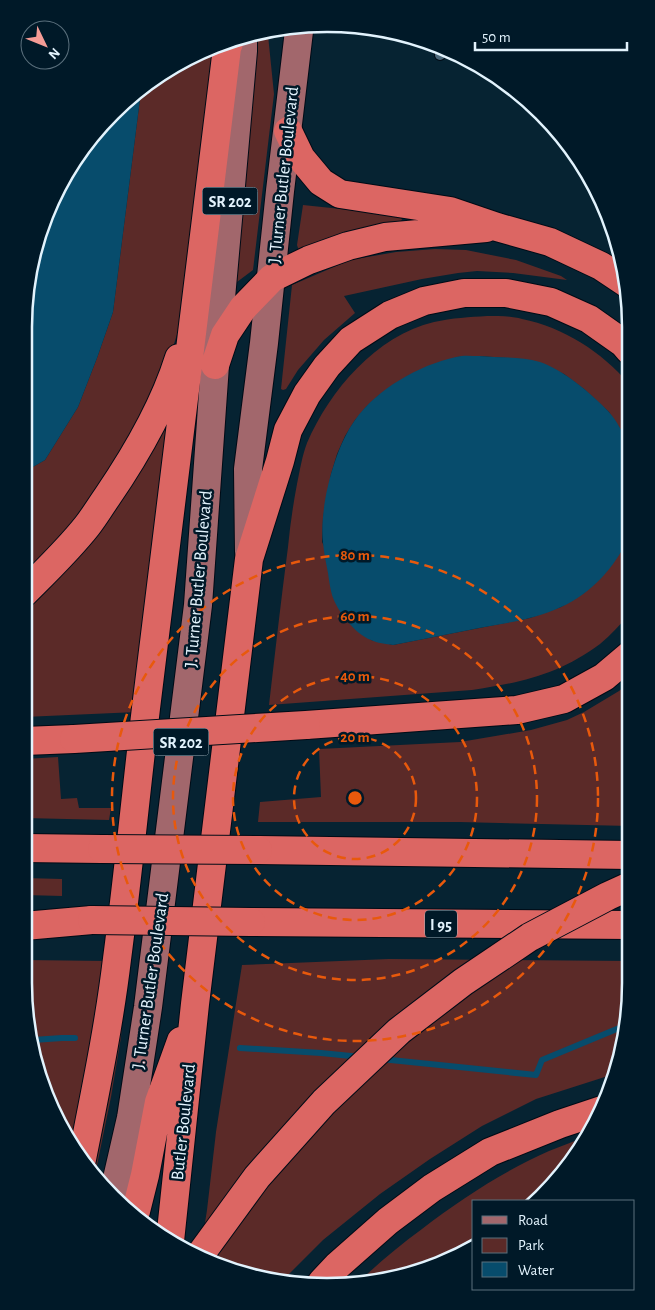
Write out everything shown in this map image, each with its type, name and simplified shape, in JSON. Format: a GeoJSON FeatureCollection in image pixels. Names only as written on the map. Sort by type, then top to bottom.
{"type":"FeatureCollection","features":[{"type":"Feature","properties":{"kind":"highway"},"geometry":{"type":"LineString","coordinates":[[84,1149],[98,1080],[117,962],[194,309],[227,50]]}},
{"type":"Feature","properties":{"kind":"highway"},"geometry":{"type":"LineString","coordinates":[[288,131],[301,158],[322,182],[340,194],[450,211],[550,242],[601,266],[618,277]]}},
{"type":"Feature","properties":{"kind":"highway"},"geometry":{"type":"LineString","coordinates":[[215,365],[225,335],[243,308],[272,278],[309,260],[348,246],[385,237],[497,227]]}},
{"type":"Feature","properties":{"kind":"highway"},"geometry":{"type":"LineString","coordinates":[[249,558],[288,430],[307,394],[326,366],[351,340],[390,315],[424,301],[464,294],[506,293],[551,302],[588,319],[622,343]]}},
{"type":"Feature","properties":{"kind":"highway"},"geometry":{"type":"LineString","coordinates":[[32,585],[59,558],[87,525],[130,462],[169,384],[194,309]]}},
{"type":"Feature","properties":{"kind":"highway","name":"J. Turner Butler Boulevard"},"geometry":{"type":"LineString","coordinates":[[195,1004],[249,558]]}},
{"type":"Feature","properties":{"kind":"highway"},"geometry":{"type":"LineString","coordinates":[[32,741],[306,725],[518,710],[564,699],[604,677],[622,662]]}},
{"type":"Feature","properties":{"kind":"highway"},"geometry":{"type":"LineString","coordinates":[[32,848],[622,855]]}},
{"type":"Feature","properties":{"kind":"highway"},"geometry":{"type":"LineString","coordinates":[[204,1250],[257,1177],[324,1102],[399,1031],[463,982],[530,938],[622,890]]}},
{"type":"Feature","properties":{"kind":"highway","name":"I 95"},"geometry":{"type":"LineString","coordinates":[[32,918],[622,925]]}},
{"type":"Feature","properties":{"kind":"highway"},"geometry":{"type":"LineString","coordinates":[[32,925],[92,920]]}},
{"type":"Feature","properties":{"kind":"highway"},"geometry":{"type":"LineString","coordinates":[[137,1207],[159,1102],[195,1004]]}},
{"type":"Feature","properties":{"kind":"highway","name":"Butler Boulevard"},"geometry":{"type":"LineString","coordinates":[[171,1232],[195,1004]]}},
{"type":"Feature","properties":{"kind":"highway"},"geometry":{"type":"LineString","coordinates":[[326,1278],[388,1221],[432,1188],[490,1152],[592,1113]]}},
{"type":"Feature","properties":{"kind":"main road","name":"J. Turner Butler Boulevard"},"geometry":{"type":"LineString","coordinates":[[249,558],[248,469],[272,278],[280,191],[299,34]]}},
{"type":"Feature","properties":{"kind":"main road","name":"J. Turner Butler Boulevard"},"geometry":{"type":"LineString","coordinates":[[115,1187],[131,1118],[148,1008],[198,605],[215,365],[244,45]]}},
{"type":"Feature","properties":{"kind":"green space"},"geometry":{"type":"Polygon","coordinates":[[[268,38],[274,94],[253,270],[237,282],[235,281],[248,124],[257,41],[268,38]]]}},
{"type":"Feature","properties":{"kind":"green space"},"geometry":{"type":"Polygon","coordinates":[[[219,54],[180,325],[167,366],[154,396],[86,509],[32,568],[32,467],[45,460],[78,407],[113,312],[140,100],[180,72],[219,54]]]}},
{"type":"Feature","properties":{"kind":"green space"},"geometry":{"type":"Polygon","coordinates":[[[303,205],[398,215],[402,220],[398,223],[365,228],[330,238],[300,250],[297,245],[303,205]]]}},
{"type":"Feature","properties":{"kind":"green space"},"geometry":{"type":"Polygon","coordinates":[[[435,249],[466,250],[516,260],[561,276],[567,280],[513,273],[477,271],[422,279],[344,296],[355,313],[324,340],[298,370],[286,389],[281,389],[292,285],[350,260],[396,252],[435,249]]]}},
{"type":"Feature","properties":{"kind":"green space"},"geometry":{"type":"Polygon","coordinates":[[[487,316],[518,318],[552,328],[581,342],[607,361],[622,376],[622,432],[609,412],[564,374],[540,363],[520,359],[479,356],[457,357],[379,395],[355,420],[337,454],[331,474],[323,518],[322,542],[371,640],[393,645],[530,618],[561,607],[584,593],[622,550],[622,622],[604,641],[570,663],[539,676],[507,684],[472,690],[269,705],[294,500],[307,443],[328,404],[357,368],[374,352],[393,339],[413,329],[434,322],[487,316]]]}},
{"type":"Feature","properties":{"kind":"green space"},"geometry":{"type":"Polygon","coordinates":[[[179,378],[137,712],[32,717],[32,592],[179,378]]]}},
{"type":"Feature","properties":{"kind":"green space"},"geometry":{"type":"Polygon","coordinates":[[[622,689],[622,826],[459,822],[258,822],[260,802],[321,797],[319,749],[460,742],[531,730],[567,720],[622,689]]]}},
{"type":"Feature","properties":{"kind":"green space"},"geometry":{"type":"Polygon","coordinates":[[[58,757],[61,799],[77,798],[79,808],[111,808],[109,820],[32,818],[32,759],[58,757]]]}},
{"type":"Feature","properties":{"kind":"green space"},"geometry":{"type":"Polygon","coordinates":[[[32,878],[62,879],[62,896],[32,895],[32,878]]]}},
{"type":"Feature","properties":{"kind":"green space"},"geometry":{"type":"Polygon","coordinates":[[[389,959],[622,961],[622,1002],[617,1040],[607,1076],[536,1099],[482,1126],[380,1194],[323,1240],[288,1275],[270,1272],[233,1262],[201,1249],[216,1132],[242,965],[389,959]]]}},
{"type":"Feature","properties":{"kind":"green space"},"geometry":{"type":"Polygon","coordinates":[[[32,960],[107,961],[77,1137],[55,1095],[38,1040],[33,1002],[32,960]]]}},
{"type":"Feature","properties":{"kind":"green space"},"geometry":{"type":"Polygon","coordinates":[[[123,1011],[121,1037],[111,1097],[97,1166],[90,1158],[123,1011]]]}},
{"type":"Feature","properties":{"kind":"green space"},"geometry":{"type":"Polygon","coordinates":[[[577,1140],[562,1162],[526,1200],[472,1200],[472,1240],[422,1262],[367,1275],[405,1242],[452,1207],[483,1186],[549,1151],[577,1140]]]}},
{"type":"Feature","properties":{"kind":"water"},"geometry":{"type":"Polygon","coordinates":[[[140,100],[113,312],[78,407],[45,460],[32,467],[33,308],[38,270],[43,251],[48,233],[63,197],[82,164],[106,133],[140,100]]]}},
{"type":"Feature","properties":{"kind":"water"},"geometry":{"type":"Polygon","coordinates":[[[461,356],[525,359],[549,365],[594,397],[611,414],[622,432],[622,550],[609,569],[592,587],[572,601],[542,615],[393,645],[373,641],[359,633],[347,621],[332,595],[322,529],[326,496],[335,462],[347,432],[375,398],[414,372],[461,356]]]}},
{"type":"Feature","properties":{"kind":"waterway"},"geometry":{"type":"LineString","coordinates":[[381,1059],[536,1075],[542,1060],[619,1028]]}},
{"type":"Feature","properties":{"kind":"waterway"},"geometry":{"type":"LineString","coordinates":[[38,1040],[75,1038]]}},
{"type":"Feature","properties":{"kind":"waterway"},"geometry":{"type":"LineString","coordinates":[[240,1048],[361,1057]]}}]}
